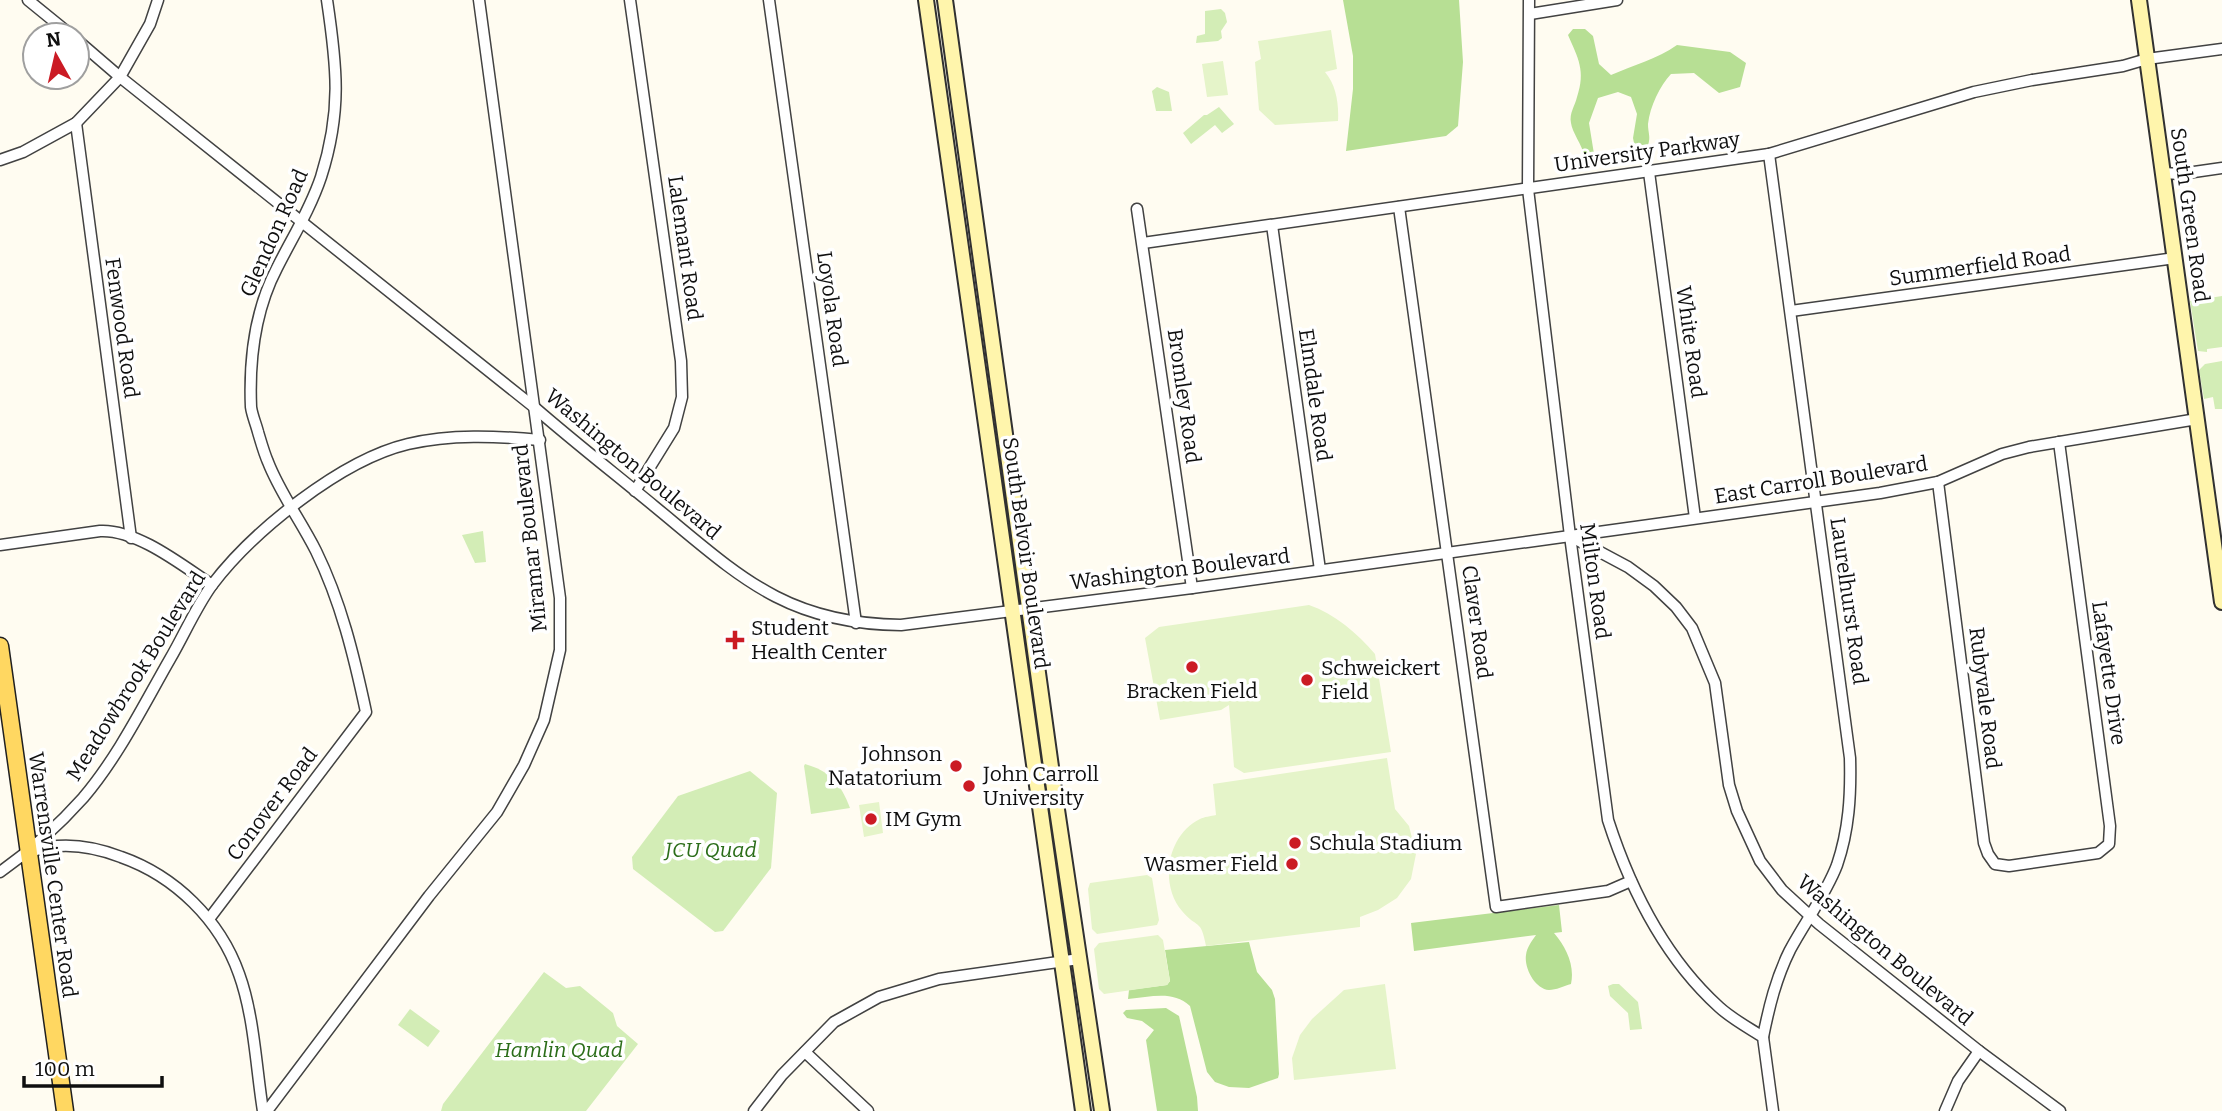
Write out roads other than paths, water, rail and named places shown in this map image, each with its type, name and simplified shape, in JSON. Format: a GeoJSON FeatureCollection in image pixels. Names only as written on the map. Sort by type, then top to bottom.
{"type":"FeatureCollection","features":[{"type":"Feature","properties":{"kind":"main road","name":"Warrensville Center Road"},"geometry":{"type":"LineString","coordinates":[[0,646],[65,1111]]}},
{"type":"Feature","properties":{"kind":"street"},"geometry":{"type":"LineString","coordinates":[[28,0],[54,21]]}},
{"type":"Feature","properties":{"kind":"street"},"geometry":{"type":"LineString","coordinates":[[0,160],[23,152],[76,124],[120,77],[150,24],[158,0]]}},
{"type":"Feature","properties":{"kind":"street","name":"Glendon Road"},"geometry":{"type":"LineString","coordinates":[[327,0],[337,66],[333,130],[320,178],[302,223],[275,270],[261,309],[252,354],[251,410],[268,462],[290,507],[316,550],[335,596],[349,636],[366,712]]}},
{"type":"Feature","properties":{"kind":"street","name":"Miramar Boulevard"},"geometry":{"type":"LineString","coordinates":[[265,1111],[429,896],[497,812],[524,765],[544,720],[560,650],[560,598],[479,0]]}},
{"type":"Feature","properties":{"kind":"street","name":"Lalemant Road"},"geometry":{"type":"LineString","coordinates":[[630,0],[681,361],[682,397],[674,428],[635,491]]}},
{"type":"Feature","properties":{"kind":"street","name":"Loyola Road"},"geometry":{"type":"LineString","coordinates":[[769,0],[856,623]]}},
{"type":"Feature","properties":{"kind":"street","name":"South Belvoir Boulevard"},"geometry":{"type":"LineString","coordinates":[[926,0],[1083,1111]]}},
{"type":"Feature","properties":{"kind":"street","name":"South Belvoir Boulevard"},"geometry":{"type":"LineString","coordinates":[[945,0],[1102,1111]]}},
{"type":"Feature","properties":{"kind":"street","name":"Milton Road"},"geometry":{"type":"LineString","coordinates":[[1529,0],[1528,189],[1608,820],[1621,860],[1662,939],[1720,1008],[1763,1038]]}},
{"type":"Feature","properties":{"kind":"street"},"geometry":{"type":"LineString","coordinates":[[1530,14],[1617,0]]}},
{"type":"Feature","properties":{"kind":"street","name":"South Green Road"},"geometry":{"type":"LineString","coordinates":[[2139,0],[2222,601]]}},
{"type":"Feature","properties":{"kind":"street","name":"University Parkway"},"geometry":{"type":"LineString","coordinates":[[1143,243],[1769,154],[1974,92],[2123,66],[2147,59],[2222,49]]}},
{"type":"Feature","properties":{"kind":"street","name":"Washington Boulevard"},"geometry":{"type":"LineString","coordinates":[[91,52],[534,407],[593,459],[736,574],[772,597],[808,612],[856,623],[901,625],[1570,536],[1628,567],[1654,586],[1676,607],[1692,628],[1715,683],[1729,785],[1737,811],[1760,861],[1782,890],[1809,916],[1979,1051],[2060,1111]]}},
{"type":"Feature","properties":{"kind":"street","name":"Fenwood Road"},"geometry":{"type":"LineString","coordinates":[[76,124],[131,538]]}},
{"type":"Feature","properties":{"kind":"street","name":"Laurelhurst Road"},"geometry":{"type":"LineString","coordinates":[[1763,1038],[1772,992],[1790,951],[1836,866],[1847,826],[1851,793],[1850,758],[1769,154]]}},
{"type":"Feature","properties":{"kind":"street"},"geometry":{"type":"LineString","coordinates":[[2162,173],[2180,174],[2222,168]]}},
{"type":"Feature","properties":{"kind":"street","name":"White Road"},"geometry":{"type":"LineString","coordinates":[[1649,172],[1695,518]]}},
{"type":"Feature","properties":{"kind":"street"},"geometry":{"type":"LineString","coordinates":[[951,180],[969,178]]}},
{"type":"Feature","properties":{"kind":"street","name":"Claver Road"},"geometry":{"type":"LineString","coordinates":[[1398,207],[1496,907],[1608,891],[1631,881]]}},
{"type":"Feature","properties":{"kind":"street","name":"Bromley Road"},"geometry":{"type":"LineString","coordinates":[[1137,209],[1192,588]]}},
{"type":"Feature","properties":{"kind":"street","name":"Elmdale Road"},"geometry":{"type":"LineString","coordinates":[[1272,225],[1320,570]]}},
{"type":"Feature","properties":{"kind":"street","name":"Summerfield Road"},"geometry":{"type":"LineString","coordinates":[[1791,311],[2175,258]]}},
{"type":"Feature","properties":{"kind":"street","name":"East Carroll Boulevard"},"geometry":{"type":"LineString","coordinates":[[1570,536],[1938,482],[2002,454],[2197,419]]}},
{"type":"Feature","properties":{"kind":"street","name":"Meadowbrook Boulevard"},"geometry":{"type":"LineString","coordinates":[[0,872],[29,852],[83,798],[145,704],[212,585],[249,545],[290,507],[356,464],[407,444],[465,436],[540,440]]}},
{"type":"Feature","properties":{"kind":"street","name":"Lafayette Drive"},"geometry":{"type":"LineString","coordinates":[[2048,860],[2098,853],[2109,844],[2110,826],[2059,442]]}},
{"type":"Feature","properties":{"kind":"street","name":"Rubyvale Road"},"geometry":{"type":"LineString","coordinates":[[1938,482],[1987,854],[1996,864],[2010,866],[2048,860]]}},
{"type":"Feature","properties":{"kind":"street"},"geometry":{"type":"LineString","coordinates":[[0,545],[100,531],[114,532],[158,550],[212,585]]}},
{"type":"Feature","properties":{"kind":"street","name":"Conover Road"},"geometry":{"type":"LineString","coordinates":[[209,919],[366,712]]}},
{"type":"Feature","properties":{"kind":"street"},"geometry":{"type":"LineString","coordinates":[[29,852],[49,846],[74,846],[129,859],[179,889],[209,919],[229,951],[243,986],[265,1111]]}},
{"type":"Feature","properties":{"kind":"street"},"geometry":{"type":"LineString","coordinates":[[754,1111],[782,1075],[834,1022],[879,997],[939,979],[1079,959]]}},
{"type":"Feature","properties":{"kind":"street"},"geometry":{"type":"LineString","coordinates":[[1763,1038],[1773,1111]]}},
{"type":"Feature","properties":{"kind":"street"},"geometry":{"type":"LineString","coordinates":[[1945,1111],[1958,1081],[1979,1051]]}},
{"type":"Feature","properties":{"kind":"street"},"geometry":{"type":"LineString","coordinates":[[804,1052],[868,1111]]}},
{"type":"Feature","properties":{"kind":"place","name":"Student Health Center"},"geometry":{"type":"Point","coordinates":[735,640]}},
{"type":"Feature","properties":{"kind":"place","name":"Bracken Field"},"geometry":{"type":"Point","coordinates":[1192,667]}},
{"type":"Feature","properties":{"kind":"place","name":"Schweickert Field"},"geometry":{"type":"Point","coordinates":[1307,680]}},
{"type":"Feature","properties":{"kind":"place","name":"Johnson Natatorium"},"geometry":{"type":"Point","coordinates":[956,766]}},
{"type":"Feature","properties":{"kind":"place","name":"John Carroll University"},"geometry":{"type":"Point","coordinates":[969,786]}},
{"type":"Feature","properties":{"kind":"place","name":"IM Gym"},"geometry":{"type":"Point","coordinates":[871,819]}},
{"type":"Feature","properties":{"kind":"place","name":"Schula Stadium"},"geometry":{"type":"Point","coordinates":[1295,843]}},
{"type":"Feature","properties":{"kind":"place","name":"Wasmer Field"},"geometry":{"type":"Point","coordinates":[1292,864]}},
{"type":"Feature","properties":{"kind":"park label","name":"JCU Quad"},"geometry":{"type":"Point","coordinates":[711,850]}},
{"type":"Feature","properties":{"kind":"park label","name":"Hamlin Quad"},"geometry":{"type":"Point","coordinates":[559,1050]}}]}
